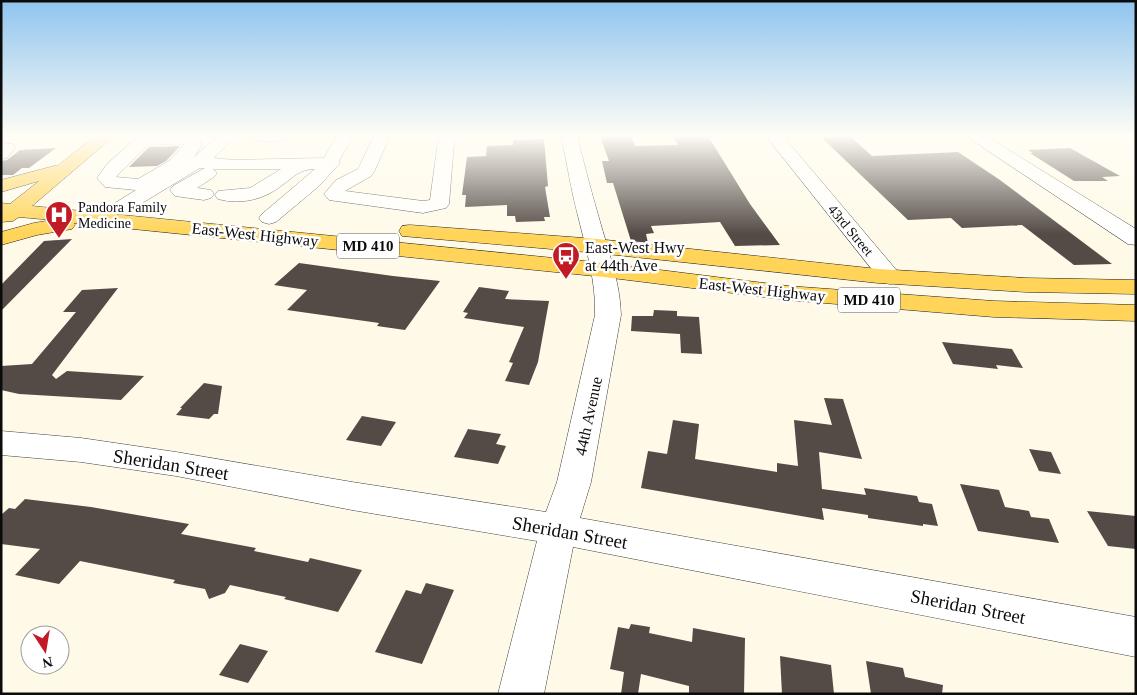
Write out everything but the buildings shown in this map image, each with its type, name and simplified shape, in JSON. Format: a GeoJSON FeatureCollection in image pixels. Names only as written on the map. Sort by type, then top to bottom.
{"type":"FeatureCollection","features":[{"type":"Feature","properties":{"kind":"main road"},"geometry":{"type":"LineString","coordinates":[[1,186],[59,168]]}},
{"type":"Feature","properties":{"kind":"main road"},"geometry":{"type":"LineString","coordinates":[[9,206],[65,168]]}},
{"type":"Feature","properties":{"kind":"main road","name":"East-West Highway"},"geometry":{"type":"LineString","coordinates":[[9,206],[601,258],[1026,285],[1136,288]]}},
{"type":"Feature","properties":{"kind":"main road"},"geometry":{"type":"LineString","coordinates":[[1,239],[30,230],[127,215]]}},
{"type":"Feature","properties":{"kind":"main road","name":"East-West Highway"},"geometry":{"type":"LineString","coordinates":[[127,215],[269,218],[601,258],[788,293],[927,305],[1136,313]]}},
{"type":"Feature","properties":{"kind":"street"},"geometry":{"type":"LineString","coordinates":[[107,174],[113,168]]}},
{"type":"Feature","properties":{"kind":"street"},"geometry":{"type":"LineString","coordinates":[[107,174],[116,168]]}},
{"type":"Feature","properties":{"kind":"street"},"geometry":{"type":"LineString","coordinates":[[127,215],[165,168]]}},
{"type":"Feature","properties":{"kind":"street"},"geometry":{"type":"LineString","coordinates":[[107,174],[106,178],[112,183],[153,182],[177,168]]}},
{"type":"Feature","properties":{"kind":"street"},"geometry":{"type":"LineString","coordinates":[[214,168],[180,190],[195,193],[196,197],[225,199],[232,196],[262,192],[293,168]]}},
{"type":"Feature","properties":{"kind":"street"},"geometry":{"type":"LineString","coordinates":[[269,218],[326,168]]}},
{"type":"Feature","properties":{"kind":"street"},"geometry":{"type":"LineString","coordinates":[[327,168],[353,177]]}},
{"type":"Feature","properties":{"kind":"street"},"geometry":{"type":"LineString","coordinates":[[367,168],[365,172],[353,177],[335,190],[334,194],[423,207],[439,204],[443,168]]}},
{"type":"Feature","properties":{"kind":"street","name":"44th Avenue"},"geometry":{"type":"LineString","coordinates":[[521,694],[558,529],[574,482],[604,336],[608,298],[601,258],[578,168]]}},
{"type":"Feature","properties":{"kind":"street","name":"43rd Street"},"geometry":{"type":"LineString","coordinates":[[801,168],[890,277]]}},
{"type":"Feature","properties":{"kind":"street"},"geometry":{"type":"LineString","coordinates":[[1025,168],[1136,239]]}},
{"type":"Feature","properties":{"kind":"street","name":"Sheridan Street"},"geometry":{"type":"LineString","coordinates":[[1,443],[81,450],[176,464],[352,496],[558,529],[1136,637]]}},
{"type":"Feature","properties":{"kind":"place","name":"Pandora Family Medicine"},"geometry":{"type":"Point","coordinates":[59,239]}},
{"type":"Feature","properties":{"kind":"place","name":"East-West Hwy at 44th Ave"},"geometry":{"type":"Point","coordinates":[566,280]}}]}
